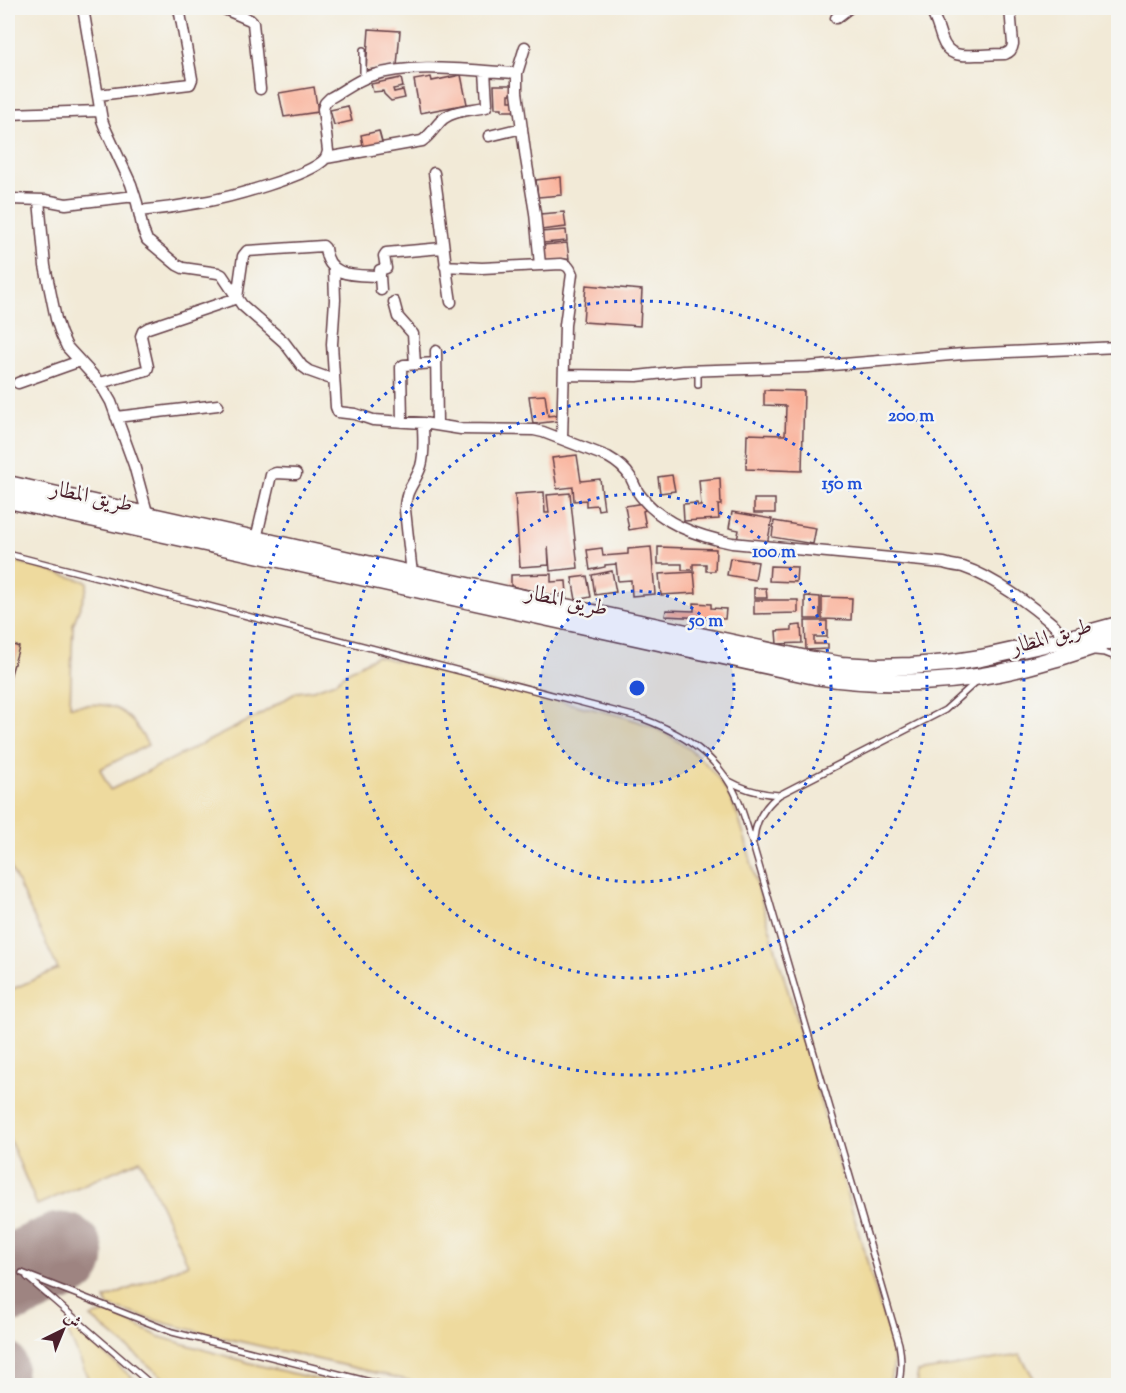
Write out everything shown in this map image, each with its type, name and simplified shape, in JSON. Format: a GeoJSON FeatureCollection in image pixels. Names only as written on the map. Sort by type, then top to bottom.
{"type":"FeatureCollection","features":[{"type":"Feature","properties":{"kind":"main road","name":"طريق المطار"},"geometry":{"type":"LineString","coordinates":[[9,492],[148,516],[795,657],[841,665],[982,667],[1039,663],[1115,641]]}},
{"type":"Feature","properties":{"kind":"main road","name":"طريق المطار"},"geometry":{"type":"LineString","coordinates":[[9,492],[815,676],[848,681],[917,682],[982,667],[1063,640],[1119,625]]}},
{"type":"Feature","properties":{"kind":"street"},"geometry":{"type":"LineString","coordinates":[[83,8],[100,111],[105,128],[135,196],[145,235],[177,265],[222,275],[248,311],[284,342],[305,369],[334,380]]}},
{"type":"Feature","properties":{"kind":"street"},"geometry":{"type":"LineString","coordinates":[[98,95],[190,84],[192,79],[179,8]]}},
{"type":"Feature","properties":{"kind":"street"},"geometry":{"type":"LineString","coordinates":[[222,8],[253,23],[260,89]]}},
{"type":"Feature","properties":{"kind":"street"},"geometry":{"type":"LineString","coordinates":[[836,18],[849,8]]}},
{"type":"Feature","properties":{"kind":"street"},"geometry":{"type":"LineString","coordinates":[[929,8],[935,18],[944,45],[955,55],[962,56],[1010,52],[1012,44],[1010,8]]}},
{"type":"Feature","properties":{"kind":"street"},"geometry":{"type":"LineString","coordinates":[[525,47],[517,73],[517,92],[535,213],[540,265]]}},
{"type":"Feature","properties":{"kind":"street"},"geometry":{"type":"LineString","coordinates":[[327,158],[323,109],[325,103],[368,76],[401,70],[438,69],[517,73]]}},
{"type":"Feature","properties":{"kind":"street"},"geometry":{"type":"LineString","coordinates":[[139,211],[206,202],[263,187],[308,170],[327,158],[422,141],[448,116],[486,106],[485,71]]}},
{"type":"Feature","properties":{"kind":"street"},"geometry":{"type":"LineString","coordinates":[[8,114],[100,111]]}},
{"type":"Feature","properties":{"kind":"street"},"geometry":{"type":"LineString","coordinates":[[489,136],[522,128]]}},
{"type":"Feature","properties":{"kind":"street"},"geometry":{"type":"LineString","coordinates":[[434,173],[442,248],[451,302]]}},
{"type":"Feature","properties":{"kind":"street"},"geometry":{"type":"LineString","coordinates":[[8,199],[66,204],[135,196]]}},
{"type":"Feature","properties":{"kind":"street"},"geometry":{"type":"LineString","coordinates":[[39,200],[45,266],[61,334],[67,346],[100,383],[111,402],[134,465],[148,516]]}},
{"type":"Feature","properties":{"kind":"street"},"geometry":{"type":"LineString","coordinates":[[237,298],[243,256],[247,251],[323,246],[327,259],[334,268],[345,274],[380,276]]}},
{"type":"Feature","properties":{"kind":"street"},"geometry":{"type":"LineString","coordinates":[[381,290],[380,270],[386,268],[384,256],[386,253],[442,248]]}},
{"type":"Feature","properties":{"kind":"street"},"geometry":{"type":"LineString","coordinates":[[445,267],[482,268],[561,264],[567,265],[570,269],[572,274],[565,325],[562,439]]}},
{"type":"Feature","properties":{"kind":"street"},"geometry":{"type":"LineString","coordinates":[[334,268],[335,300],[332,344],[338,412],[355,414],[373,420],[437,424],[461,429],[534,430],[616,461],[630,476],[640,495],[656,512],[672,524],[690,532],[732,543],[944,563],[963,567],[1020,598],[1055,626],[1063,640]]}},
{"type":"Feature","properties":{"kind":"street"},"geometry":{"type":"LineString","coordinates":[[100,383],[147,370],[141,336],[143,331],[237,298]]}},
{"type":"Feature","properties":{"kind":"street"},"geometry":{"type":"LineString","coordinates":[[394,302],[398,317],[412,334],[415,364]]}},
{"type":"Feature","properties":{"kind":"street"},"geometry":{"type":"LineString","coordinates":[[564,375],[637,376],[808,367],[963,354],[1119,347]]}},
{"type":"Feature","properties":{"kind":"street"},"geometry":{"type":"LineString","coordinates":[[436,351],[437,424]]}},
{"type":"Feature","properties":{"kind":"street"},"geometry":{"type":"LineString","coordinates":[[18,383],[80,361]]}},
{"type":"Feature","properties":{"kind":"street"},"geometry":{"type":"LineString","coordinates":[[402,422],[401,367],[436,363]]}},
{"type":"Feature","properties":{"kind":"street"},"geometry":{"type":"LineString","coordinates":[[116,417],[218,405]]}},
{"type":"Feature","properties":{"kind":"street"},"geometry":{"type":"LineString","coordinates":[[412,574],[405,502],[423,458],[423,423]]}},
{"type":"Feature","properties":{"kind":"street"},"geometry":{"type":"LineString","coordinates":[[256,539],[271,475],[276,473],[297,474]]}},
{"type":"Feature","properties":{"kind":"lane"},"geometry":{"type":"LineString","coordinates":[[363,50],[363,79]]}},
{"type":"Feature","properties":{"kind":"lane"},"geometry":{"type":"LineString","coordinates":[[698,371],[698,385]]}},
{"type":"Feature","properties":{"kind":"lane"},"geometry":{"type":"LineString","coordinates":[[8,554],[640,718],[662,725],[682,736],[700,750],[728,780],[753,845],[899,1344],[902,1358],[898,1386]]}},
{"type":"Feature","properties":{"kind":"lane"},"geometry":{"type":"LineString","coordinates":[[1082,650],[1106,653],[1119,658]]}},
{"type":"Feature","properties":{"kind":"lane"},"geometry":{"type":"LineString","coordinates":[[753,845],[760,816],[779,795],[945,710],[982,667]]}},
{"type":"Feature","properties":{"kind":"lane"},"geometry":{"type":"LineString","coordinates":[[728,780],[747,789],[779,795]]}},
{"type":"Feature","properties":{"kind":"lane"},"geometry":{"type":"LineString","coordinates":[[153,1386],[22,1273],[172,1332],[386,1386]]}},
{"type":"Feature","properties":{"kind":"sand"},"geometry":{"type":"Polygon","coordinates":[[[8,559],[88,582],[73,625],[70,706],[97,704],[117,709],[133,722],[148,745],[100,769],[110,790],[256,717],[297,692],[313,690],[335,682],[376,656],[635,720],[675,739],[703,761],[718,778],[730,797],[743,831],[889,1336],[894,1363],[889,1385],[429,1385],[168,1324],[108,1306],[105,1299],[188,1264],[140,1160],[37,1205],[8,1136],[8,991],[58,969],[8,866],[8,686],[19,647],[8,643],[8,559]]]}},
{"type":"Feature","properties":{"kind":"sand"},"geometry":{"type":"Polygon","coordinates":[[[109,1312],[160,1337],[257,1365],[341,1385],[172,1385],[91,1317],[109,1312]]]}},
{"type":"Feature","properties":{"kind":"sand"},"geometry":{"type":"Polygon","coordinates":[[[71,1326],[141,1385],[91,1385],[66,1328],[71,1326]]]}},
{"type":"Feature","properties":{"kind":"sand"},"geometry":{"type":"Polygon","coordinates":[[[1020,1355],[1038,1385],[916,1385],[918,1372],[1020,1355]]]}},
{"type":"Feature","properties":{"kind":"building"},"geometry":{"type":"Polygon","coordinates":[[[369,29],[400,31],[397,66],[366,70],[369,29]]]}},
{"type":"Feature","properties":{"kind":"building"},"geometry":{"type":"Polygon","coordinates":[[[461,75],[467,104],[420,113],[414,80],[431,77],[432,81],[461,75]]]}},
{"type":"Feature","properties":{"kind":"building"},"geometry":{"type":"Polygon","coordinates":[[[401,78],[403,87],[393,89],[394,92],[403,90],[405,98],[391,101],[383,91],[373,92],[371,84],[401,78]]]}},
{"type":"Feature","properties":{"kind":"building"},"geometry":{"type":"Polygon","coordinates":[[[494,85],[514,85],[515,94],[509,94],[509,101],[515,101],[515,111],[502,111],[502,108],[495,108],[494,85]]]}},
{"type":"Feature","properties":{"kind":"building"},"geometry":{"type":"Polygon","coordinates":[[[314,87],[318,112],[284,117],[279,93],[314,87]]]}},
{"type":"Feature","properties":{"kind":"building"},"geometry":{"type":"Polygon","coordinates":[[[348,106],[352,121],[334,125],[330,110],[348,106]]]}},
{"type":"Feature","properties":{"kind":"building"},"geometry":{"type":"Polygon","coordinates":[[[379,131],[383,146],[364,150],[361,135],[379,131]]]}},
{"type":"Feature","properties":{"kind":"building"},"geometry":{"type":"Polygon","coordinates":[[[561,177],[562,195],[538,197],[536,180],[561,177]]]}},
{"type":"Feature","properties":{"kind":"building"},"geometry":{"type":"Polygon","coordinates":[[[564,212],[566,227],[541,230],[540,214],[564,212]]]}},
{"type":"Feature","properties":{"kind":"building"},"geometry":{"type":"Polygon","coordinates":[[[566,230],[567,241],[543,243],[541,232],[566,230]]]}},
{"type":"Feature","properties":{"kind":"building"},"geometry":{"type":"Polygon","coordinates":[[[567,243],[569,259],[544,261],[543,245],[567,243]]]}},
{"type":"Feature","properties":{"kind":"building"},"geometry":{"type":"Polygon","coordinates":[[[586,285],[642,290],[640,326],[583,322],[586,285]]]}},
{"type":"Feature","properties":{"kind":"building"},"geometry":{"type":"Polygon","coordinates":[[[764,390],[804,391],[802,471],[746,469],[747,434],[785,435],[786,406],[764,405],[764,390]]]}},
{"type":"Feature","properties":{"kind":"building"},"geometry":{"type":"Polygon","coordinates":[[[545,395],[548,416],[556,415],[557,421],[533,424],[529,396],[545,395]]]}},
{"type":"Feature","properties":{"kind":"building"},"geometry":{"type":"Polygon","coordinates":[[[577,455],[581,481],[600,479],[604,509],[598,510],[597,505],[586,506],[586,500],[574,501],[573,487],[557,489],[552,458],[577,455]]]}},
{"type":"Feature","properties":{"kind":"building"},"geometry":{"type":"Polygon","coordinates":[[[672,475],[675,491],[660,493],[658,477],[672,475]]]}},
{"type":"Feature","properties":{"kind":"building"},"geometry":{"type":"Polygon","coordinates":[[[720,478],[719,519],[684,521],[683,504],[697,503],[701,506],[699,480],[720,478]]]}},
{"type":"Feature","properties":{"kind":"building"},"geometry":{"type":"Polygon","coordinates":[[[544,492],[545,513],[549,513],[547,495],[570,493],[578,568],[550,571],[548,546],[549,565],[520,567],[515,494],[544,492]]]}},
{"type":"Feature","properties":{"kind":"building"},"geometry":{"type":"Polygon","coordinates":[[[754,499],[775,499],[775,513],[754,513],[754,499]]]}},
{"type":"Feature","properties":{"kind":"building"},"geometry":{"type":"Polygon","coordinates":[[[644,503],[646,527],[629,530],[625,506],[644,503]]]}},
{"type":"Feature","properties":{"kind":"building"},"geometry":{"type":"Polygon","coordinates":[[[732,512],[772,519],[767,545],[737,540],[739,530],[729,528],[732,512]]]}},
{"type":"Feature","properties":{"kind":"building"},"geometry":{"type":"Polygon","coordinates":[[[774,521],[816,528],[813,544],[772,537],[774,521]]]}},
{"type":"Feature","properties":{"kind":"building"},"geometry":{"type":"Polygon","coordinates":[[[651,547],[655,594],[632,596],[631,580],[618,581],[616,564],[590,570],[587,550],[602,548],[603,556],[628,554],[628,549],[651,547]]]}},
{"type":"Feature","properties":{"kind":"building"},"geometry":{"type":"Polygon","coordinates":[[[658,547],[716,549],[715,571],[706,571],[706,564],[693,564],[693,570],[682,570],[682,564],[658,564],[658,547]]]}},
{"type":"Feature","properties":{"kind":"building"},"geometry":{"type":"Polygon","coordinates":[[[730,558],[758,562],[755,580],[727,575],[730,558]]]}},
{"type":"Feature","properties":{"kind":"building"},"geometry":{"type":"Polygon","coordinates":[[[770,566],[797,567],[796,582],[769,581],[770,566]]]}},
{"type":"Feature","properties":{"kind":"building"},"geometry":{"type":"Polygon","coordinates":[[[612,571],[616,592],[595,595],[592,575],[612,571]]]}},
{"type":"Feature","properties":{"kind":"building"},"geometry":{"type":"Polygon","coordinates":[[[694,572],[696,593],[661,595],[659,574],[694,572]]]}},
{"type":"Feature","properties":{"kind":"building"},"geometry":{"type":"Polygon","coordinates":[[[551,574],[551,582],[566,581],[567,594],[551,595],[511,586],[511,575],[551,574]]]}},
{"type":"Feature","properties":{"kind":"building"},"geometry":{"type":"Polygon","coordinates":[[[587,576],[591,597],[576,600],[572,578],[587,576]]]}},
{"type":"Feature","properties":{"kind":"building"},"geometry":{"type":"Polygon","coordinates":[[[754,588],[766,588],[767,598],[754,598],[754,588]]]}},
{"type":"Feature","properties":{"kind":"building"},"geometry":{"type":"Polygon","coordinates":[[[805,596],[820,597],[820,619],[805,619],[805,596]]]}},
{"type":"Feature","properties":{"kind":"building"},"geometry":{"type":"Polygon","coordinates":[[[822,597],[852,598],[851,620],[822,619],[822,597]]]}},
{"type":"Feature","properties":{"kind":"building"},"geometry":{"type":"Polygon","coordinates":[[[754,600],[798,600],[798,613],[754,614],[754,600]]]}},
{"type":"Feature","properties":{"kind":"building"},"geometry":{"type":"Polygon","coordinates":[[[694,603],[711,604],[711,608],[726,609],[725,619],[665,616],[666,610],[694,611],[694,603]]]}},
{"type":"Feature","properties":{"kind":"building"},"geometry":{"type":"Polygon","coordinates":[[[805,621],[827,621],[827,637],[814,637],[814,644],[828,644],[828,649],[806,650],[805,621]]]}},
{"type":"Feature","properties":{"kind":"building"},"geometry":{"type":"Polygon","coordinates":[[[801,625],[802,643],[777,644],[776,631],[792,630],[792,626],[801,625]]]}},
{"type":"Feature","properties":{"kind":"building"},"geometry":{"type":"Polygon","coordinates":[[[8,643],[19,647],[8,684],[8,643]]]}},
{"type":"Feature","properties":{"kind":"taxiway"},"geometry":{"type":"LineString","coordinates":[[8,1359],[10,1366],[8,1386]]}},
{"type":"Feature","properties":{"kind":"runway"},"geometry":{"type":"LineString","coordinates":[[8,1280],[61,1256]]}}]}
